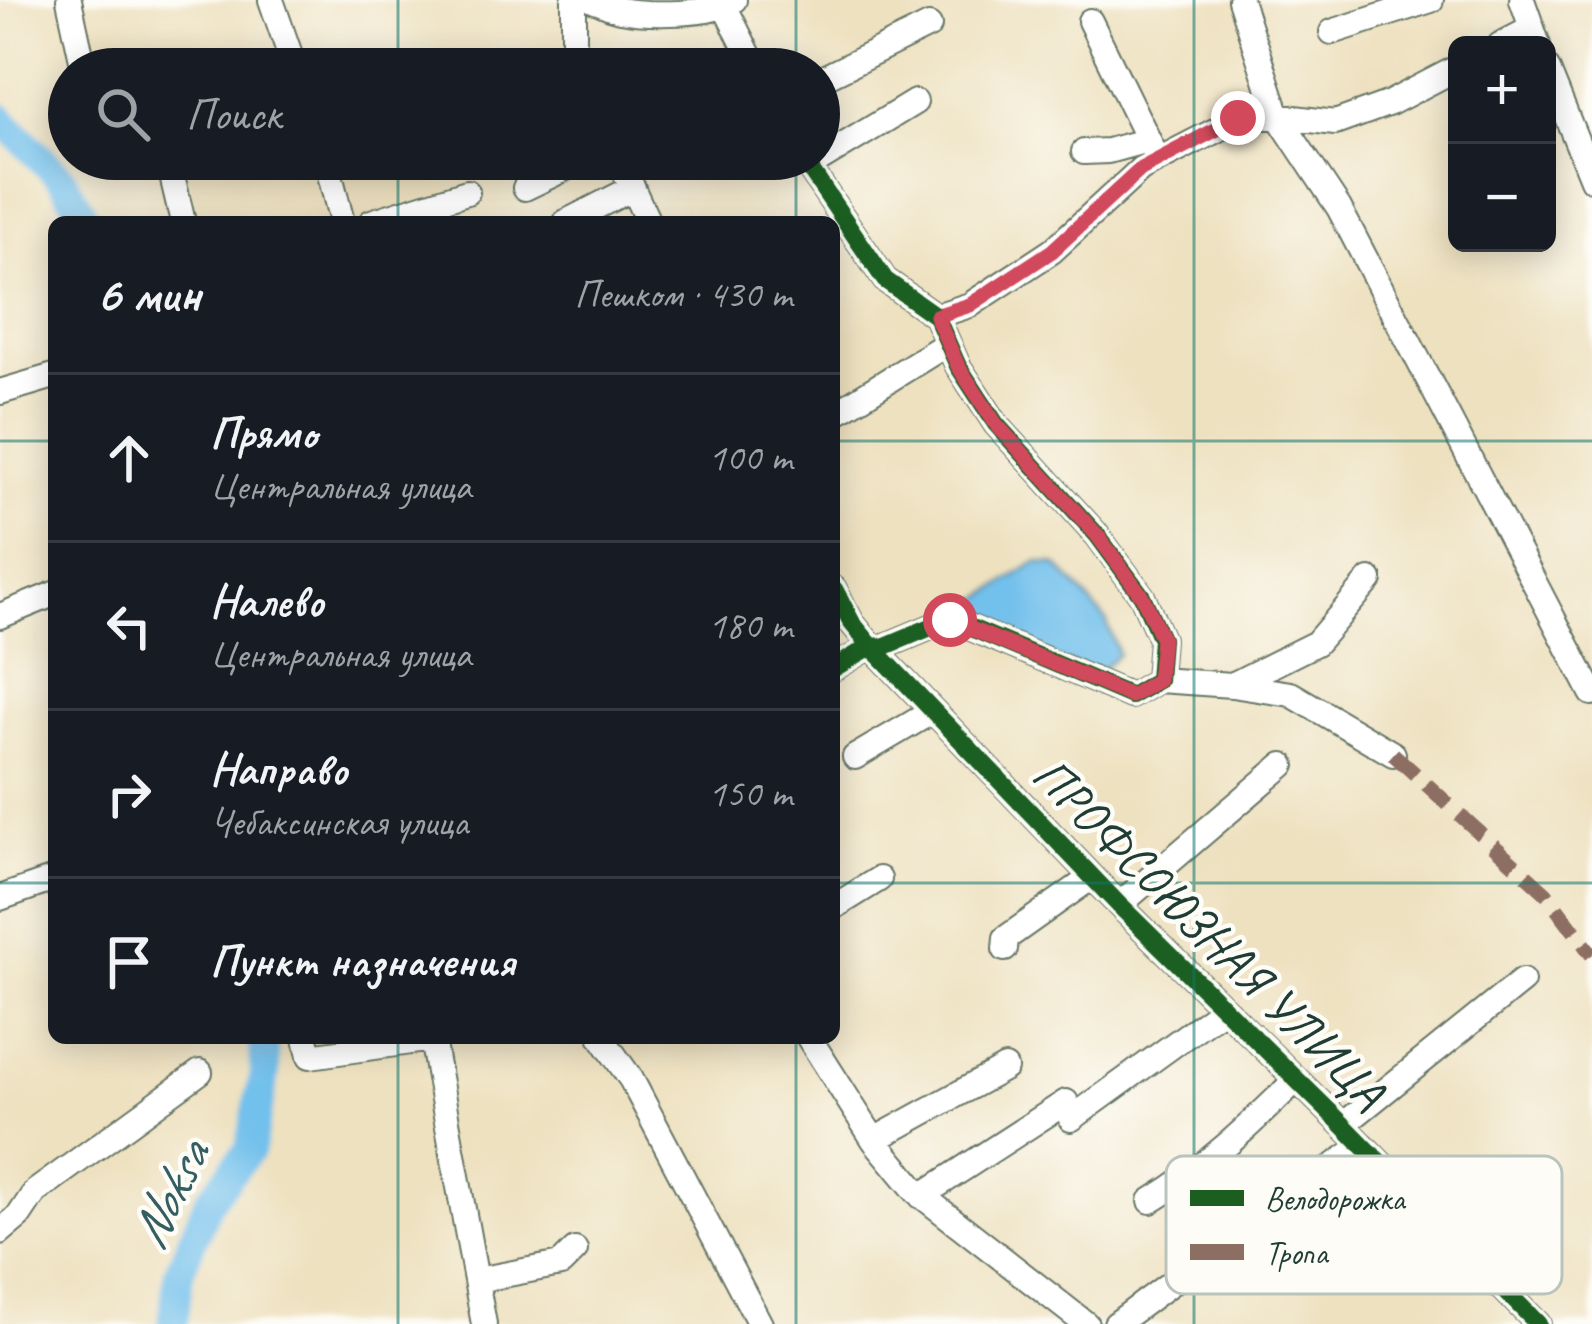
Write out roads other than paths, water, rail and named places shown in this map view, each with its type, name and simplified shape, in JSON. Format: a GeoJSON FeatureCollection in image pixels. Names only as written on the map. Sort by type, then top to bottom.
{"type":"FeatureCollection","features":[{"type":"Feature","properties":{"kind":"street"},"geometry":{"type":"LineString","coordinates":[[69,0],[79,48]]}},
{"type":"Feature","properties":{"kind":"street"},"geometry":{"type":"LineString","coordinates":[[271,0],[288,48]]}},
{"type":"Feature","properties":{"kind":"street"},"geometry":{"type":"LineString","coordinates":[[574,0],[575,48]]}},
{"type":"Feature","properties":{"kind":"street"},"geometry":{"type":"LineString","coordinates":[[593,0],[619,10],[699,12],[729,4],[747,48]]}},
{"type":"Feature","properties":{"kind":"street"},"geometry":{"type":"LineString","coordinates":[[1240,0],[1278,116],[1339,208],[1592,693]]}},
{"type":"Feature","properties":{"kind":"street"},"geometry":{"type":"LineString","coordinates":[[1332,32],[1431,0]]}},
{"type":"Feature","properties":{"kind":"street"},"geometry":{"type":"LineString","coordinates":[[1522,0],[1534,36]]}},
{"type":"Feature","properties":{"kind":"street"},"geometry":{"type":"LineString","coordinates":[[1090,21],[1153,150]]}},
{"type":"Feature","properties":{"kind":"street"},"geometry":{"type":"LineString","coordinates":[[840,70],[928,26]]}},
{"type":"Feature","properties":{"kind":"street"},"geometry":{"type":"LineString","coordinates":[[1084,152],[1153,150],[1238,118],[1278,116],[1335,123],[1390,104],[1448,73]]}},
{"type":"Feature","properties":{"kind":"street"},"geometry":{"type":"LineString","coordinates":[[1556,90],[1592,179]]}},
{"type":"Feature","properties":{"kind":"street"},"geometry":{"type":"LineString","coordinates":[[840,144],[915,102]]}},
{"type":"Feature","properties":{"kind":"street"},"geometry":{"type":"LineString","coordinates":[[936,316],[970,305],[1052,251],[1141,169],[1153,150]]}},
{"type":"Feature","properties":{"kind":"street"},"geometry":{"type":"LineString","coordinates":[[173,180],[182,216]]}},
{"type":"Feature","properties":{"kind":"street"},"geometry":{"type":"LineString","coordinates":[[331,180],[340,216]]}},
{"type":"Feature","properties":{"kind":"street"},"geometry":{"type":"LineString","coordinates":[[525,188],[541,180]]}},
{"type":"Feature","properties":{"kind":"street"},"geometry":{"type":"LineString","coordinates":[[629,180],[645,216]]}},
{"type":"Feature","properties":{"kind":"street"},"geometry":{"type":"LineString","coordinates":[[817,180],[885,280],[936,316],[958,366],[996,424],[1097,535],[1142,596],[1162,639],[1158,680]]}},
{"type":"Feature","properties":{"kind":"street"},"geometry":{"type":"LineString","coordinates":[[578,216],[633,188]]}},
{"type":"Feature","properties":{"kind":"street"},"geometry":{"type":"LineString","coordinates":[[390,216],[467,192]]}},
{"type":"Feature","properties":{"kind":"street"},"geometry":{"type":"LineString","coordinates":[[840,410],[948,343]]}},
{"type":"Feature","properties":{"kind":"street"},"geometry":{"type":"LineString","coordinates":[[0,392],[48,378]]}},
{"type":"Feature","properties":{"kind":"street"},"geometry":{"type":"LineString","coordinates":[[1232,685],[1316,643],[1370,580]]}},
{"type":"Feature","properties":{"kind":"street"},"geometry":{"type":"LineString","coordinates":[[0,616],[48,596]]}},
{"type":"Feature","properties":{"kind":"street","name":"ПРОФСОЮЗНАЯ УЛИЦА"},"geometry":{"type":"LineString","coordinates":[[840,600],[871,646],[1091,877],[1375,1156]]}},
{"type":"Feature","properties":{"kind":"street"},"geometry":{"type":"LineString","coordinates":[[840,664],[871,646],[883,647],[950,620],[1131,696],[1158,680],[1291,694],[1394,754]]}},
{"type":"Feature","properties":{"kind":"street"},"geometry":{"type":"LineString","coordinates":[[855,758],[933,711]]}},
{"type":"Feature","properties":{"kind":"street"},"geometry":{"type":"LineString","coordinates":[[1118,905],[1283,765]]}},
{"type":"Feature","properties":{"kind":"street"},"geometry":{"type":"LineString","coordinates":[[1006,950],[1006,938],[1091,877]]}},
{"type":"Feature","properties":{"kind":"street"},"geometry":{"type":"LineString","coordinates":[[840,903],[879,879]]}},
{"type":"Feature","properties":{"kind":"street"},"geometry":{"type":"LineString","coordinates":[[0,898],[48,881]]}},
{"type":"Feature","properties":{"kind":"street"},"geometry":{"type":"LineString","coordinates":[[1343,1125],[1522,981]]}},
{"type":"Feature","properties":{"kind":"street"},"geometry":{"type":"LineString","coordinates":[[921,1196],[1069,1110],[1222,1009]]}},
{"type":"Feature","properties":{"kind":"street"},"geometry":{"type":"LineString","coordinates":[[307,1044],[310,1056],[396,1044]]}},
{"type":"Feature","properties":{"kind":"street"},"geometry":{"type":"LineString","coordinates":[[433,1044],[484,1324]]}},
{"type":"Feature","properties":{"kind":"street"},"geometry":{"type":"LineString","coordinates":[[606,1044],[631,1079],[760,1324]]}},
{"type":"Feature","properties":{"kind":"street"},"geometry":{"type":"LineString","coordinates":[[813,1044],[874,1140],[921,1196],[1086,1324]]}},
{"type":"Feature","properties":{"kind":"street"},"geometry":{"type":"LineString","coordinates":[[874,1140],[1006,1068]]}},
{"type":"Feature","properties":{"kind":"street"},"geometry":{"type":"LineString","coordinates":[[0,1232],[19,1216],[34,1192],[200,1072]]}},
{"type":"Feature","properties":{"kind":"street"},"geometry":{"type":"LineString","coordinates":[[1214,1156],[1296,1080]]}},
{"type":"Feature","properties":{"kind":"street"},"geometry":{"type":"LineString","coordinates":[[1347,1156],[1363,1144]]}},
{"type":"Feature","properties":{"kind":"street"},"geometry":{"type":"LineString","coordinates":[[1151,1201],[1166,1192]]}},
{"type":"Feature","properties":{"kind":"street"},"geometry":{"type":"LineString","coordinates":[[477,1280],[561,1264],[574,1250]]}},
{"type":"Feature","properties":{"kind":"street"},"geometry":{"type":"LineString","coordinates":[[1115,1324],[1166,1286]]}},
{"type":"Feature","properties":{"kind":"street","name":"ПРОФСОЮЗНАЯ УЛИЦА"},"geometry":{"type":"LineString","coordinates":[[1509,1294],[1538,1324]]}},
{"type":"Feature","properties":{"kind":"water"},"geometry":{"type":"Polygon","coordinates":[[[1037,562],[1057,565],[1106,620],[1118,654],[1101,670],[1064,663],[992,624],[952,617],[1037,562]]]}},
{"type":"Feature","properties":{"kind":"waterway","name":"Noksa"},"geometry":{"type":"LineString","coordinates":[[0,118],[48,165]]}},
{"type":"Feature","properties":{"kind":"waterway","name":"Noksa"},"geometry":{"type":"LineString","coordinates":[[63,180],[84,216]]}},
{"type":"Feature","properties":{"kind":"waterway","name":"Noksa"},"geometry":{"type":"LineString","coordinates":[[173,1324],[179,1272],[208,1202],[250,1149],[265,1071],[263,1044]]}}]}
